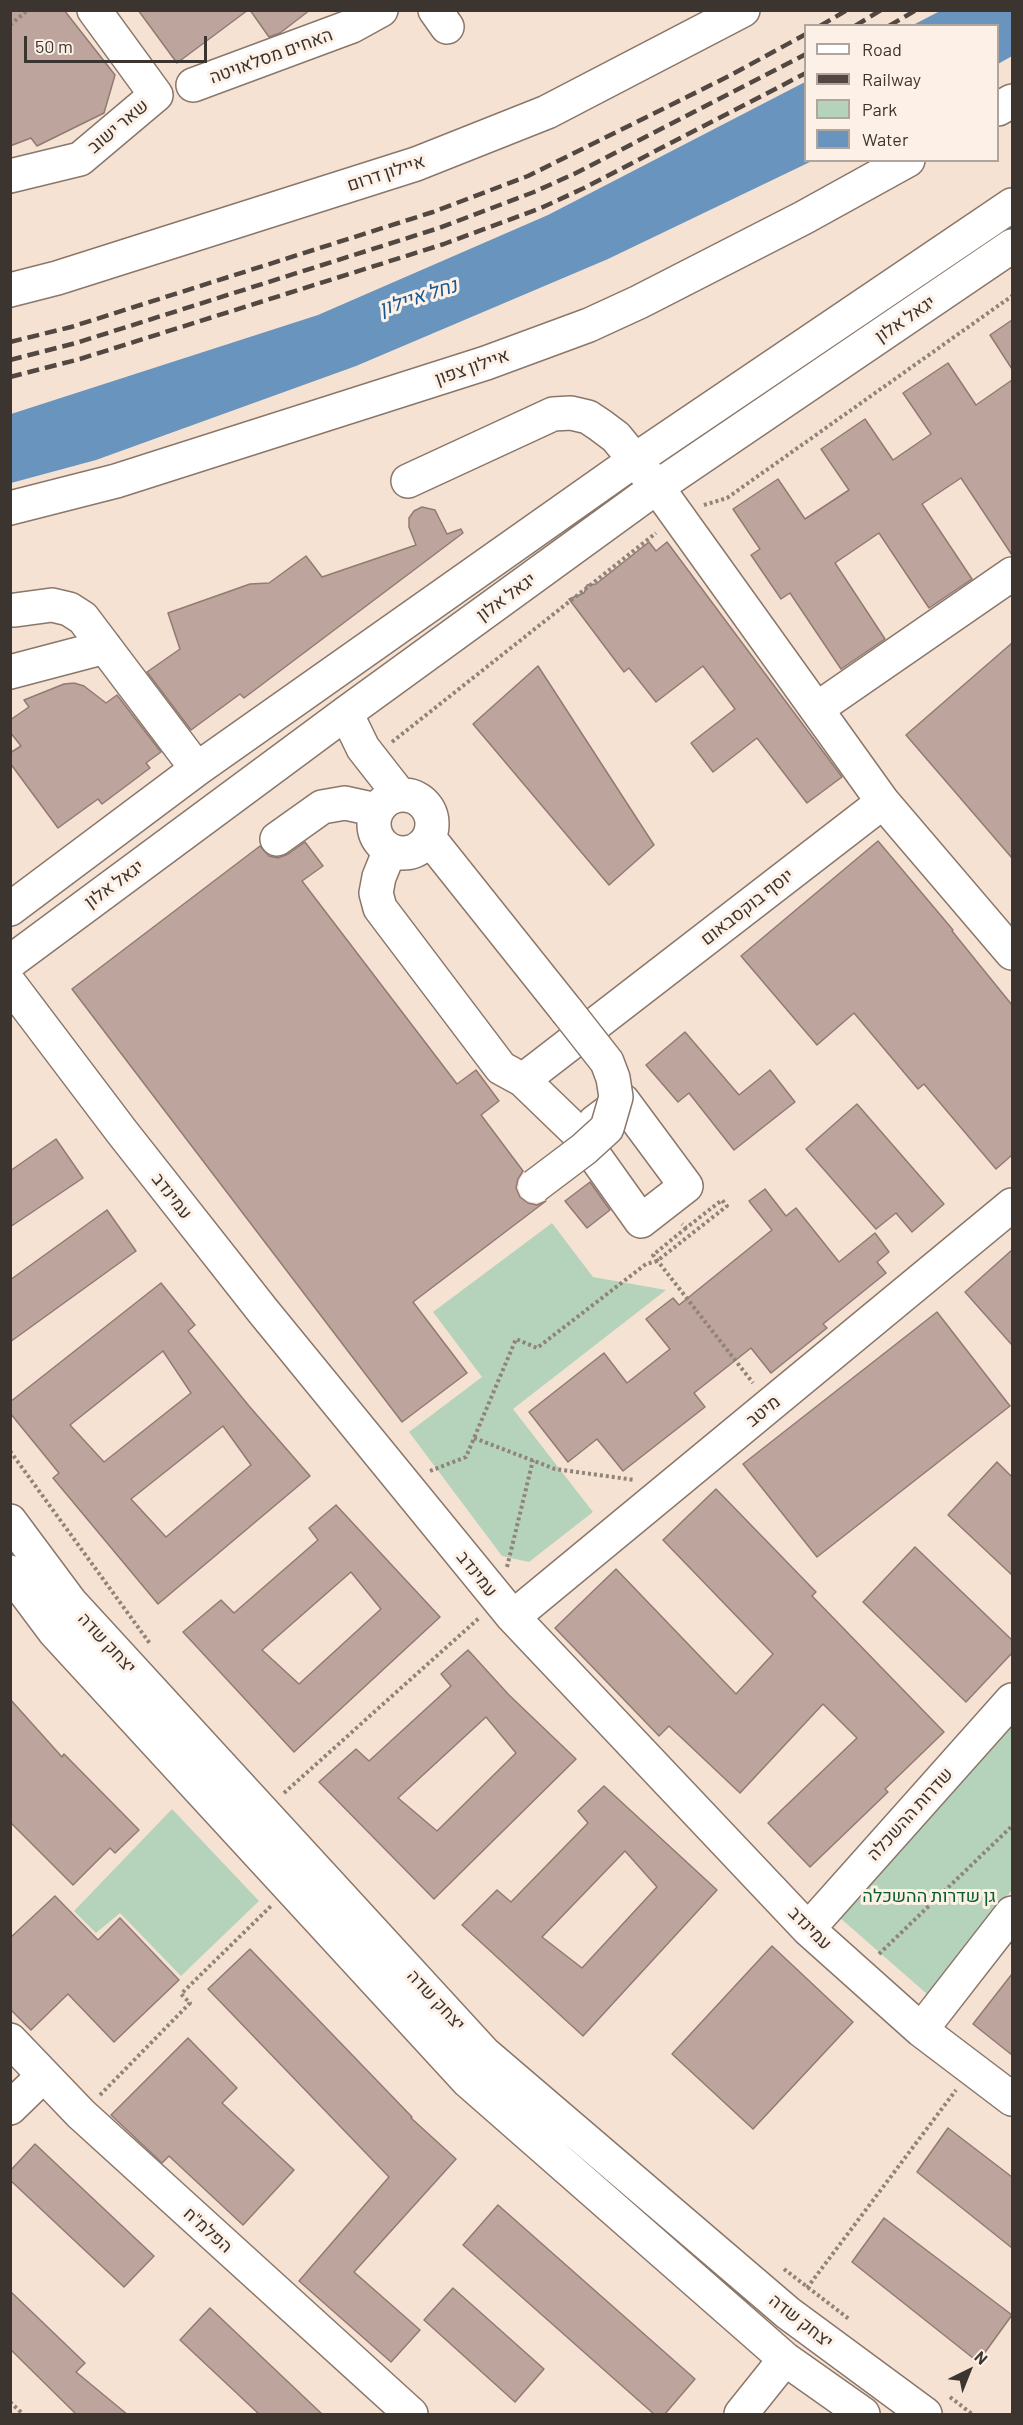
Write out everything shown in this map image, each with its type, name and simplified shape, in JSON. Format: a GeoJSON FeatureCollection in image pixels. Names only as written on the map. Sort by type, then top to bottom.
{"type":"FeatureCollection","features":[{"type":"Feature","properties":{"kind":"main road","name":"שאר ישוב"},"geometry":{"type":"LineString","coordinates":[[10,176],[80,159],[156,95],[94,10]]}},
{"type":"Feature","properties":{"kind":"main road","name":"האחים מסלאויטה"},"geometry":{"type":"LineString","coordinates":[[193,85],[352,26],[381,10]]}},
{"type":"Feature","properties":{"kind":"main road","name":"איילון דרום"},"geometry":{"type":"LineString","coordinates":[[10,290],[68,274],[426,160],[547,112],[743,10]]}},
{"type":"Feature","properties":{"kind":"main road","name":"איילון צפון"},"geometry":{"type":"LineString","coordinates":[[10,508],[116,480],[441,378],[589,325],[803,218],[904,162]]}},
{"type":"Feature","properties":{"kind":"main road","name":"יגאל אלון"},"geometry":{"type":"LineString","coordinates":[[10,909],[197,769],[635,460],[1012,205]]}},
{"type":"Feature","properties":{"kind":"main road","name":"יגאל אלון"},"geometry":{"type":"LineString","coordinates":[[10,962],[346,713],[657,487],[1012,246]]}},
{"type":"Feature","properties":{"kind":"main road"},"geometry":{"type":"LineString","coordinates":[[408,481],[553,414],[572,413],[588,417],[616,437],[657,487],[818,708],[883,802],[1012,952]]}},
{"type":"Feature","properties":{"kind":"main road"},"geometry":{"type":"LineString","coordinates":[[818,708],[1012,574]]}},
{"type":"Feature","properties":{"kind":"main road"},"geometry":{"type":"LineString","coordinates":[[15,610],[51,605],[69,609],[83,618],[197,769]]}},
{"type":"Feature","properties":{"kind":"main road"},"geometry":{"type":"LineString","coordinates":[[10,672],[105,647]]}},
{"type":"Feature","properties":{"kind":"main road"},"geometry":{"type":"LineString","coordinates":[[346,713],[388,802]]}},
{"type":"Feature","properties":{"kind":"main road"},"geometry":{"type":"LineString","coordinates":[[277,839],[322,807],[345,803],[388,802],[417,798],[430,811],[432,830],[423,845],[407,853],[390,850],[377,837],[374,828],[388,802]]}},
{"type":"Feature","properties":{"kind":"main road","name":"יוסף בוקסבאום"},"geometry":{"type":"LineString","coordinates":[[523,1080],[883,802]]}},
{"type":"Feature","properties":{"kind":"main road"},"geometry":{"type":"LineString","coordinates":[[429,838],[607,1062],[613,1078],[616,1097],[607,1128],[584,1149],[535,1186]]}},
{"type":"Feature","properties":{"kind":"main road"},"geometry":{"type":"LineString","coordinates":[[390,850],[379,877],[376,893],[380,908],[501,1068],[523,1080],[579,1134],[641,1221],[686,1186],[622,1101],[579,1134]]}},
{"type":"Feature","properties":{"kind":"main road","name":"עמינדב"},"geometry":{"type":"LineString","coordinates":[[10,984],[122,1132],[256,1302],[506,1609],[808,1929],[921,2030],[1012,2100]]}},
{"type":"Feature","properties":{"kind":"main road","name":"מיטב"},"geometry":{"type":"LineString","coordinates":[[506,1609],[672,1486],[1012,1205]]}},
{"type":"Feature","properties":{"kind":"main road","name":"יצחק שדה"},"geometry":{"type":"LineString","coordinates":[[10,1521],[71,1603],[484,2053],[788,2313],[925,2415]]}},
{"type":"Feature","properties":{"kind":"main road","name":"יצחק שדה"},"geometry":{"type":"LineString","coordinates":[[10,1572],[54,1631],[468,2081],[785,2359],[863,2415]]}},
{"type":"Feature","properties":{"kind":"main road","name":"שדרות ההשכלה"},"geometry":{"type":"LineString","coordinates":[[808,1929],[1012,1700]]}},
{"type":"Feature","properties":{"kind":"main road"},"geometry":{"type":"LineString","coordinates":[[921,2030],[1012,1913]]}},
{"type":"Feature","properties":{"kind":"main road","name":"הפלמ\"ח"},"geometry":{"type":"LineString","coordinates":[[10,2040],[81,2114],[411,2415]]}},
{"type":"Feature","properties":{"kind":"main road"},"geometry":{"type":"LineString","coordinates":[[10,2108],[43,2076]]}},
{"type":"Feature","properties":{"kind":"main road"},"geometry":{"type":"LineString","coordinates":[[741,2415],[785,2359]]}},
{"type":"Feature","properties":{"kind":"path"},"geometry":{"type":"LineString","coordinates":[[10,25],[28,10]]}},
{"type":"Feature","properties":{"kind":"path"},"geometry":{"type":"LineString","coordinates":[[427,1473],[466,1457],[516,1339],[537,1348],[646,1264],[657,1261],[726,1206],[722,1200],[653,1255],[657,1261],[770,1405]]}},
{"type":"Feature","properties":{"kind":"path"},"geometry":{"type":"LineString","coordinates":[[666,1202],[686,1228]]}},
{"type":"Feature","properties":{"kind":"path"},"geometry":{"type":"LineString","coordinates":[[474,1438],[555,1469],[672,1486]]}},
{"type":"Feature","properties":{"kind":"path"},"geometry":{"type":"LineString","coordinates":[[263,1812],[506,1609],[533,1461]]}},
{"type":"Feature","properties":{"kind":"path"},"geometry":{"type":"LineString","coordinates":[[858,1974],[1012,1826]]}},
{"type":"Feature","properties":{"kind":"path"},"geometry":{"type":"LineString","coordinates":[[81,2114],[190,2003],[180,1994],[290,1888]]}},
{"type":"Feature","properties":{"kind":"path"},"geometry":{"type":"LineString","coordinates":[[788,2313],[973,2068]]}},
{"type":"Feature","properties":{"kind":"path"},"geometry":{"type":"LineString","coordinates":[[10,2402],[23,2415]]}},
{"type":"Feature","properties":{"kind":"green space"},"geometry":{"type":"Polygon","coordinates":[[[552,1223],[593,1277],[666,1290],[513,1409],[593,1512],[529,1562],[502,1556],[409,1432],[482,1377],[433,1312],[552,1223]]]}},
{"type":"Feature","properties":{"kind":"green space","name":"גן שדרות ההשכלה"},"geometry":{"type":"Polygon","coordinates":[[[1012,1725],[1012,1890],[927,1994],[831,1910],[1012,1725]]]}},
{"type":"Feature","properties":{"kind":"green space"},"geometry":{"type":"Polygon","coordinates":[[[172,1809],[259,1901],[181,1976],[120,1913],[96,1933],[74,1911],[172,1809]]]}},
{"type":"Feature","properties":{"kind":"water"},"geometry":{"type":"Polygon","coordinates":[[[940,11],[1012,11],[1012,56],[999,63],[999,24],[915,24],[940,11]]]}},
{"type":"Feature","properties":{"kind":"water","name":"נחל איילון"},"geometry":{"type":"Polygon","coordinates":[[[804,83],[804,162],[810,162],[608,259],[356,366],[96,460],[11,483],[11,414],[318,315],[548,215],[804,83]]]}},
{"type":"Feature","properties":{"kind":"building"},"geometry":{"type":"Polygon","coordinates":[[[10,10],[64,10],[115,75],[104,113],[37,146],[31,138],[10,146],[10,10]]]}},
{"type":"Feature","properties":{"kind":"building"},"geometry":{"type":"Polygon","coordinates":[[[138,10],[248,10],[177,63],[138,10]]]}},
{"type":"Feature","properties":{"kind":"building"},"geometry":{"type":"Polygon","coordinates":[[[250,10],[310,10],[280,33],[269,37],[250,10]]]}},
{"type":"Feature","properties":{"kind":"building"},"geometry":{"type":"Polygon","coordinates":[[[1012,320],[1012,369],[990,335],[1012,320]]]}},
{"type":"Feature","properties":{"kind":"building"},"geometry":{"type":"Polygon","coordinates":[[[948,363],[976,405],[1012,380],[1012,555],[961,478],[922,504],[972,579],[929,608],[879,533],[835,563],[885,639],[841,669],[790,593],[781,599],[751,555],[760,549],[733,509],[778,479],[805,519],[849,490],[821,449],[865,419],[893,460],[931,434],[903,393],[948,363]]]}},
{"type":"Feature","properties":{"kind":"building"},"geometry":{"type":"Polygon","coordinates":[[[422,507],[435,510],[447,534],[461,529],[463,533],[244,698],[240,694],[191,730],[147,672],[180,649],[168,613],[250,584],[269,583],[306,556],[322,577],[416,545],[409,527],[409,518],[414,511],[422,507]]]}},
{"type":"Feature","properties":{"kind":"building"},"geometry":{"type":"Polygon","coordinates":[[[649,542],[656,551],[667,542],[842,777],[807,803],[757,738],[713,772],[691,743],[735,709],[703,666],[656,702],[629,668],[624,672],[569,599],[584,593],[587,585],[596,584],[649,542]]]}},
{"type":"Feature","properties":{"kind":"building"},"geometry":{"type":"Polygon","coordinates":[[[1012,643],[1012,858],[906,735],[1012,643]]]}},
{"type":"Feature","properties":{"kind":"building"},"geometry":{"type":"Polygon","coordinates":[[[538,666],[654,845],[609,885],[473,724],[538,666]]]}},
{"type":"Feature","properties":{"kind":"building"},"geometry":{"type":"Polygon","coordinates":[[[74,683],[84,686],[106,703],[117,695],[161,752],[146,763],[150,768],[102,804],[98,799],[58,828],[10,763],[10,753],[21,746],[10,732],[10,720],[29,707],[24,700],[64,684],[74,683]]]}},
{"type":"Feature","properties":{"kind":"building"},"geometry":{"type":"Polygon","coordinates":[[[878,841],[1012,1005],[1012,1155],[996,1169],[924,1084],[918,1089],[854,1013],[817,1045],[741,956],[878,841]]]}},
{"type":"Feature","properties":{"kind":"building"},"geometry":{"type":"Polygon","coordinates":[[[305,842],[323,866],[302,881],[457,1084],[476,1070],[499,1101],[481,1115],[523,1171],[516,1188],[520,1197],[528,1203],[537,1205],[546,1201],[413,1302],[467,1373],[402,1422],[72,989],[260,846],[269,856],[278,858],[305,842]]]}},
{"type":"Feature","properties":{"kind":"building"},"geometry":{"type":"Polygon","coordinates":[[[685,1032],[739,1095],[770,1070],[795,1102],[734,1150],[689,1093],[678,1102],[646,1065],[685,1032]]]}},
{"type":"Feature","properties":{"kind":"building"},"geometry":{"type":"Polygon","coordinates":[[[857,1104],[944,1204],[912,1232],[896,1213],[876,1229],[806,1149],[857,1104]]]}},
{"type":"Feature","properties":{"kind":"building"},"geometry":{"type":"Polygon","coordinates":[[[56,1139],[83,1178],[10,1227],[10,1171],[56,1139]]]}},
{"type":"Feature","properties":{"kind":"building"},"geometry":{"type":"Polygon","coordinates":[[[590,1182],[610,1210],[587,1228],[565,1201],[590,1182]]]}},
{"type":"Feature","properties":{"kind":"building"},"geometry":{"type":"Polygon","coordinates":[[[765,1189],[786,1216],[796,1208],[839,1262],[875,1233],[889,1252],[877,1262],[886,1273],[823,1324],[827,1328],[771,1373],[751,1348],[694,1393],[705,1407],[623,1471],[597,1439],[568,1462],[529,1412],[604,1353],[627,1383],[670,1349],[646,1319],[673,1298],[679,1305],[772,1230],[749,1201],[765,1189]]]}},
{"type":"Feature","properties":{"kind":"building"},"geometry":{"type":"Polygon","coordinates":[[[107,1210],[136,1251],[10,1342],[10,1280],[107,1210]]]}},
{"type":"Feature","properties":{"kind":"building"},"geometry":{"type":"Polygon","coordinates":[[[1012,1250],[1012,1345],[965,1292],[1012,1250]]]}},
{"type":"Feature","properties":{"kind":"building"},"geometry":{"type":"Polygon","coordinates":[[[161,1283],[195,1325],[188,1331],[310,1476],[158,1604],[53,1478],[59,1473],[10,1413],[10,1402],[161,1283]],[[163,1351],[70,1425],[104,1462],[191,1393],[163,1351]],[[223,1426],[131,1499],[166,1537],[251,1465],[223,1426]]]}},
{"type":"Feature","properties":{"kind":"building"},"geometry":{"type":"Polygon","coordinates":[[[937,1312],[1010,1406],[817,1557],[743,1464],[937,1312]]]}},
{"type":"Feature","properties":{"kind":"building"},"geometry":{"type":"Polygon","coordinates":[[[997,1462],[1012,1477],[1012,1575],[948,1515],[997,1462]]]}},
{"type":"Feature","properties":{"kind":"building"},"geometry":{"type":"Polygon","coordinates":[[[716,1489],[816,1592],[812,1596],[944,1732],[885,1789],[888,1792],[810,1867],[768,1823],[857,1738],[823,1704],[740,1793],[669,1726],[659,1736],[555,1628],[616,1569],[736,1694],[773,1654],[663,1540],[716,1489]]]}},
{"type":"Feature","properties":{"kind":"building"},"geometry":{"type":"Polygon","coordinates":[[[336,1505],[440,1617],[294,1752],[183,1632],[221,1600],[234,1613],[318,1540],[309,1528],[336,1505]],[[351,1572],[262,1650],[299,1684],[381,1609],[351,1572]]]}},
{"type":"Feature","properties":{"kind":"building"},"geometry":{"type":"Polygon","coordinates":[[[915,1547],[1012,1640],[1012,1653],[966,1702],[863,1602],[915,1547]]]}},
{"type":"Feature","properties":{"kind":"building"},"geometry":{"type":"Polygon","coordinates":[[[468,1650],[509,1695],[576,1759],[434,1899],[319,1782],[356,1749],[369,1761],[451,1686],[441,1674],[468,1650]],[[486,1717],[398,1798],[437,1831],[516,1753],[486,1717]]]}},
{"type":"Feature","properties":{"kind":"building"},"geometry":{"type":"Polygon","coordinates":[[[10,1699],[62,1757],[64,1754],[139,1830],[115,1853],[110,1848],[73,1885],[10,1822],[10,1699]]]}},
{"type":"Feature","properties":{"kind":"building"},"geometry":{"type":"Polygon","coordinates":[[[604,1786],[717,1890],[583,2036],[462,1925],[497,1890],[511,1902],[588,1823],[578,1811],[604,1786]],[[625,1851],[542,1937],[582,1968],[657,1887],[625,1851]]]}},
{"type":"Feature","properties":{"kind":"building"},"geometry":{"type":"Polygon","coordinates":[[[55,1896],[98,1940],[120,1918],[179,1980],[114,2042],[68,1994],[31,2030],[10,2009],[10,1938],[55,1896]]]}},
{"type":"Feature","properties":{"kind":"building"},"geometry":{"type":"Polygon","coordinates":[[[772,1946],[853,2022],[753,2129],[672,2054],[772,1946]]]}},
{"type":"Feature","properties":{"kind":"building"},"geometry":{"type":"Polygon","coordinates":[[[250,1949],[411,2118],[456,2159],[354,2272],[420,2330],[391,2362],[299,2281],[389,2177],[208,1989],[250,1949]]]}},
{"type":"Feature","properties":{"kind":"building"},"geometry":{"type":"Polygon","coordinates":[[[1012,1974],[1012,2055],[973,2024],[1012,1974]]]}},
{"type":"Feature","properties":{"kind":"building"},"geometry":{"type":"Polygon","coordinates":[[[188,2038],[237,2088],[222,2103],[294,2170],[243,2225],[169,2156],[162,2163],[111,2115],[188,2038]]]}},
{"type":"Feature","properties":{"kind":"building"},"geometry":{"type":"Polygon","coordinates":[[[948,2128],[1012,2177],[1012,2248],[917,2172],[948,2128]]]}},
{"type":"Feature","properties":{"kind":"building"},"geometry":{"type":"Polygon","coordinates":[[[35,2144],[154,2256],[124,2287],[10,2180],[10,2171],[35,2144]]]}},
{"type":"Feature","properties":{"kind":"building"},"geometry":{"type":"Polygon","coordinates":[[[498,2205],[695,2379],[664,2415],[655,2415],[463,2245],[498,2205]]]}},
{"type":"Feature","properties":{"kind":"building"},"geometry":{"type":"Polygon","coordinates":[[[884,2218],[1012,2315],[978,2362],[852,2262],[884,2218]]]}},
{"type":"Feature","properties":{"kind":"building"},"geometry":{"type":"Polygon","coordinates":[[[453,2288],[544,2369],[515,2402],[424,2320],[453,2288]]]}},
{"type":"Feature","properties":{"kind":"building"},"geometry":{"type":"Polygon","coordinates":[[[10,2291],[85,2363],[76,2372],[128,2415],[77,2415],[10,2349],[10,2291]]]}},
{"type":"Feature","properties":{"kind":"building"},"geometry":{"type":"Polygon","coordinates":[[[210,2308],[323,2415],[260,2415],[180,2340],[210,2308]]]}},
{"type":"Feature","properties":{"kind":"railway"},"geometry":{"type":"LineString","coordinates":[[823,24],[847,10]]}},
{"type":"Feature","properties":{"kind":"railway"},"geometry":{"type":"LineString","coordinates":[[858,24],[881,10]]}},
{"type":"Feature","properties":{"kind":"railway"},"geometry":{"type":"LineString","coordinates":[[892,24],[916,10]]}},
{"type":"Feature","properties":{"kind":"railway"},"geometry":{"type":"LineString","coordinates":[[10,342],[71,327],[433,212],[528,176],[729,76],[804,35]]}},
{"type":"Feature","properties":{"kind":"railway"},"geometry":{"type":"LineString","coordinates":[[10,360],[76,343],[439,228],[534,192],[576,173],[804,55]]}},
{"type":"Feature","properties":{"kind":"railway"},"geometry":{"type":"LineString","coordinates":[[10,377],[80,359],[444,244],[541,208],[804,74]]}}]}
